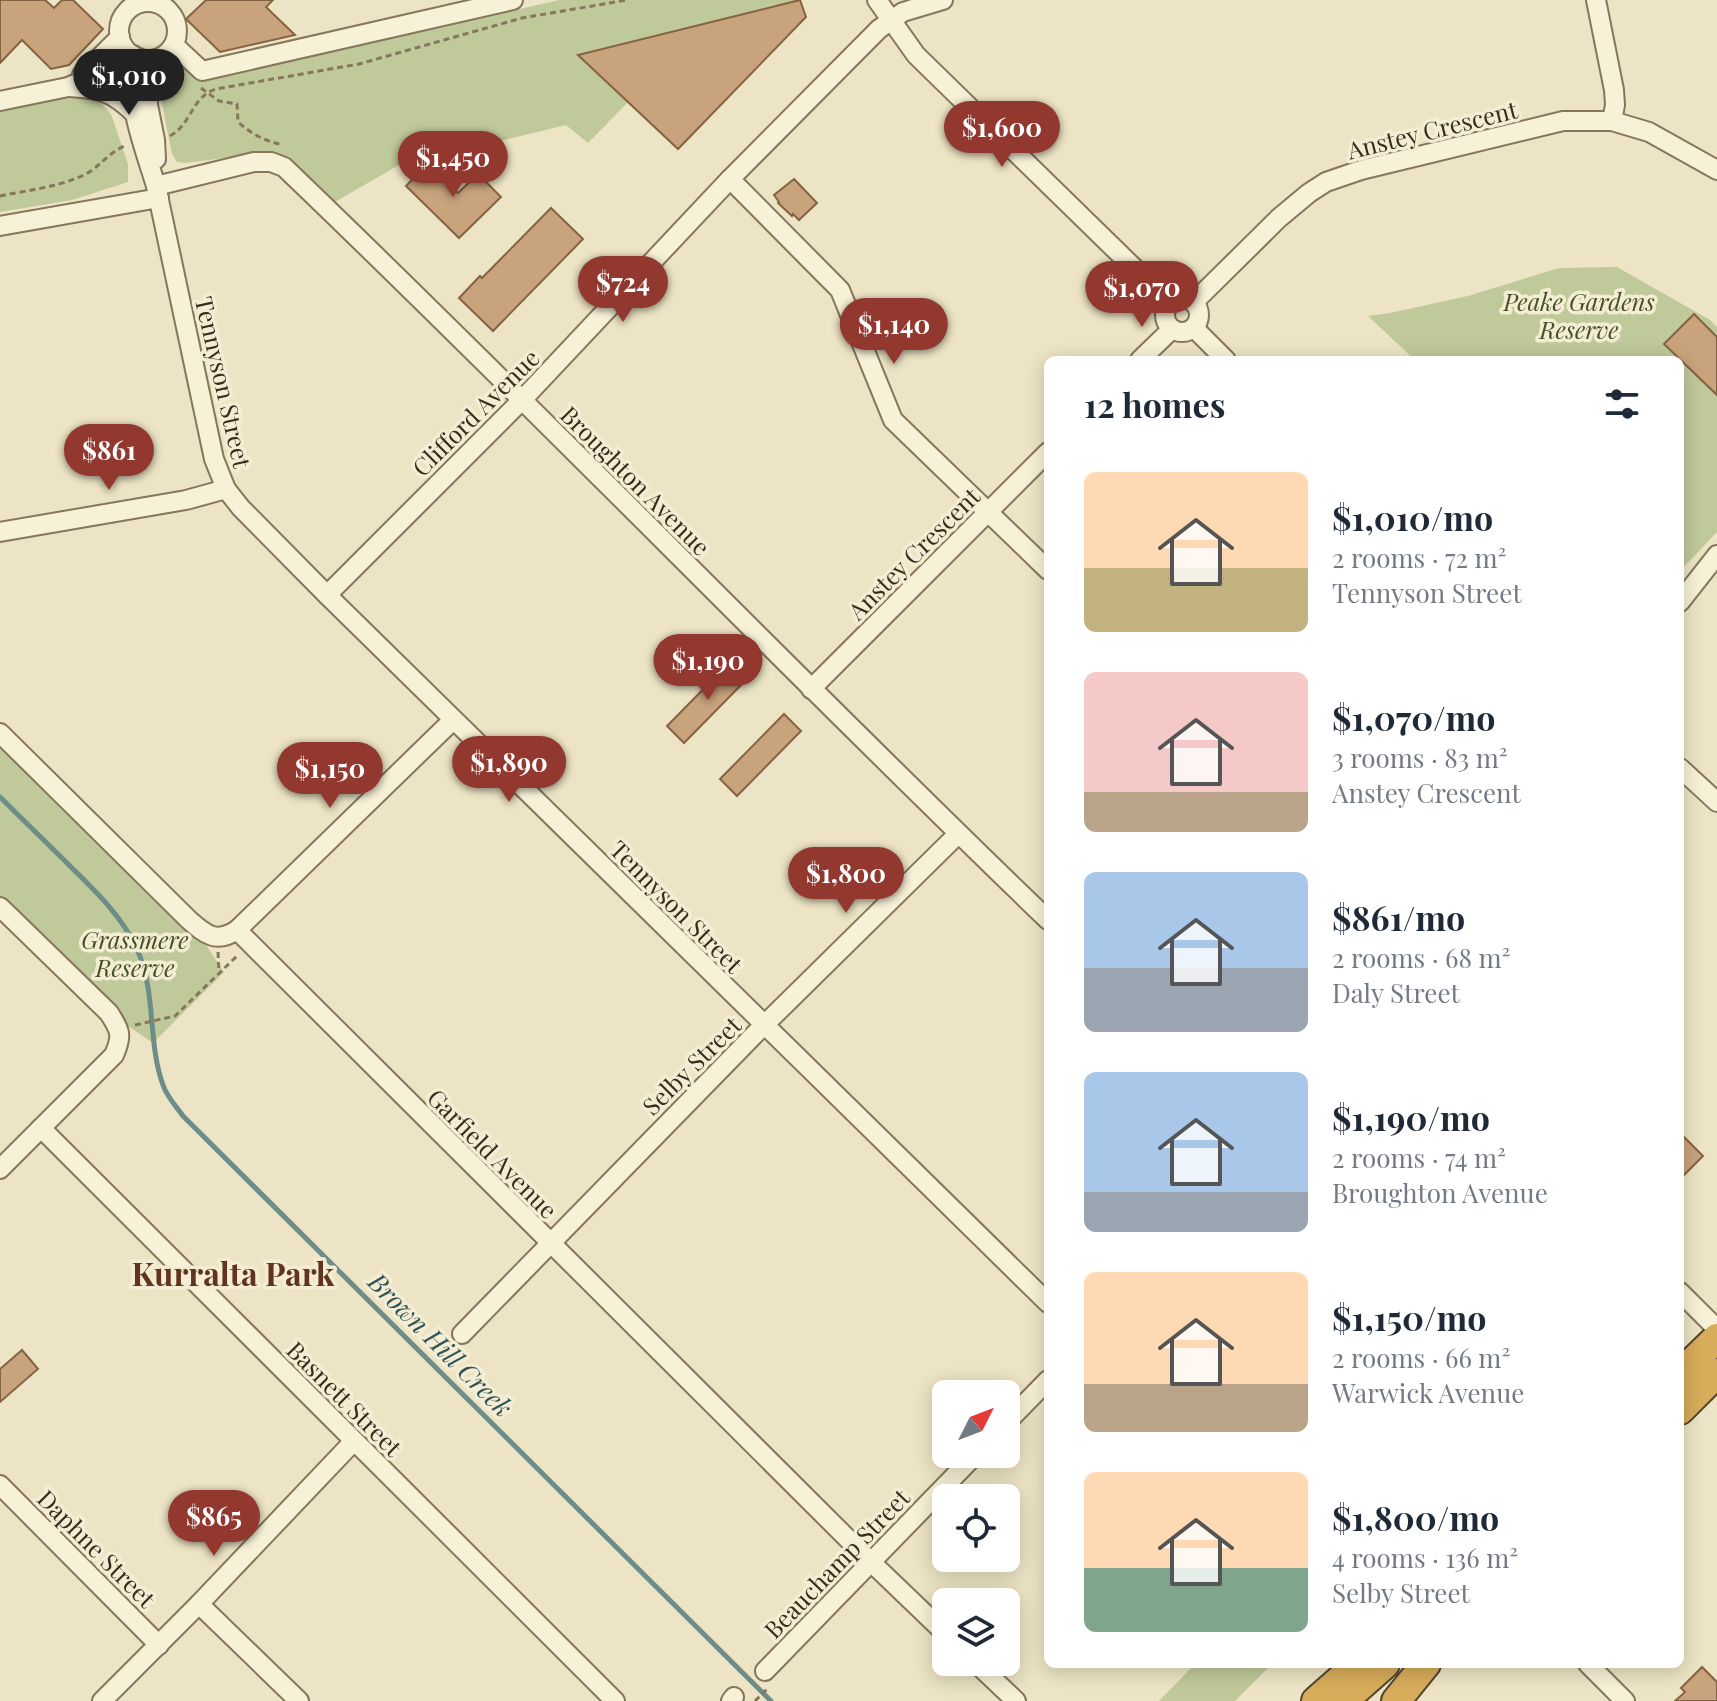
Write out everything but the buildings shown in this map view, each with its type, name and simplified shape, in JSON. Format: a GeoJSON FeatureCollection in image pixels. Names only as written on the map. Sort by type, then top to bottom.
{"type":"FeatureCollection","features":[{"type":"Feature","properties":{"kind":"highway"},"geometry":{"type":"LineString","coordinates":[[1684,1370],[1717,1338]]}},
{"type":"Feature","properties":{"kind":"highway"},"geometry":{"type":"LineString","coordinates":[[1684,1406],[1717,1373]]}},
{"type":"Feature","properties":{"kind":"highway"},"geometry":{"type":"LineString","coordinates":[[1316,1701],[1353,1668]]}},
{"type":"Feature","properties":{"kind":"highway"},"geometry":{"type":"LineString","coordinates":[[1343,1701],[1380,1668]]}},
{"type":"Feature","properties":{"kind":"highway"},"geometry":{"type":"LineString","coordinates":[[1396,1701],[1423,1668]]}},
{"type":"Feature","properties":{"kind":"street"},"geometry":{"type":"LineString","coordinates":[[174,45],[202,71],[513,0]]}},
{"type":"Feature","properties":{"kind":"street"},"geometry":{"type":"LineString","coordinates":[[877,0],[916,55],[1170,303]]}},
{"type":"Feature","properties":{"kind":"street","name":"Clifford Avenue"},"geometry":{"type":"LineString","coordinates":[[327,595],[522,400],[730,179],[879,29],[908,10],[943,0]]}},
{"type":"Feature","properties":{"kind":"street"},"geometry":{"type":"LineString","coordinates":[[1596,0],[1614,90],[1612,121]]}},
{"type":"Feature","properties":{"kind":"street"},"geometry":{"type":"LineString","coordinates":[[0,101],[68,87],[143,57],[165,54],[174,45],[177,35],[177,25],[169,4],[132,3],[124,15],[120,37],[125,48],[143,57]]}},
{"type":"Feature","properties":{"kind":"street"},"geometry":{"type":"LineString","coordinates":[[68,87],[120,37]]}},
{"type":"Feature","properties":{"kind":"street","name":"Tennyson Street"},"geometry":{"type":"LineString","coordinates":[[143,57],[133,77],[137,117],[158,192],[214,459],[226,489],[241,508],[453,720],[1044,1299]]}},
{"type":"Feature","properties":{"kind":"street","name":"Tennyson Street"},"geometry":{"type":"LineString","coordinates":[[143,57],[149,74],[148,105],[155,140],[158,192]]}},
{"type":"Feature","properties":{"kind":"street"},"geometry":{"type":"LineString","coordinates":[[68,87],[89,88],[115,96],[137,117]]}},
{"type":"Feature","properties":{"kind":"street","name":"Anstey Crescent"},"geometry":{"type":"LineString","coordinates":[[1194,302],[1279,218],[1326,182],[1361,170],[1563,121],[1612,121],[1649,132],[1717,170]]}},
{"type":"Feature","properties":{"kind":"street","name":"Broughton Avenue"},"geometry":{"type":"LineString","coordinates":[[0,226],[158,192],[254,162],[271,162],[284,167],[1044,916]]}},
{"type":"Feature","properties":{"kind":"street"},"geometry":{"type":"LineString","coordinates":[[730,179],[840,290],[893,420],[1044,566]]}},
{"type":"Feature","properties":{"kind":"street"},"geometry":{"type":"LineString","coordinates":[[1179,298],[1194,302],[1199,312],[1194,328],[1183,332],[1168,325],[1165,313],[1170,303],[1179,298]]}},
{"type":"Feature","properties":{"kind":"street"},"geometry":{"type":"LineString","coordinates":[[1194,328],[1222,356]]}},
{"type":"Feature","properties":{"kind":"street"},"geometry":{"type":"LineString","coordinates":[[1144,356],[1172,329]]}},
{"type":"Feature","properties":{"kind":"street","name":"Anstey Crescent"},"geometry":{"type":"LineString","coordinates":[[811,689],[1044,456]]}},
{"type":"Feature","properties":{"kind":"street"},"geometry":{"type":"LineString","coordinates":[[0,532],[186,500],[226,489]]}},
{"type":"Feature","properties":{"kind":"street"},"geometry":{"type":"LineString","coordinates":[[1684,597],[1717,555]]}},
{"type":"Feature","properties":{"kind":"street"},"geometry":{"type":"LineString","coordinates":[[0,733],[205,934],[243,937],[453,720]]}},
{"type":"Feature","properties":{"kind":"street"},"geometry":{"type":"LineString","coordinates":[[1684,772],[1717,802]]}},
{"type":"Feature","properties":{"kind":"street","name":"Selby Street"},"geometry":{"type":"LineString","coordinates":[[462,1334],[764,1025],[958,834]]}},
{"type":"Feature","properties":{"kind":"street"},"geometry":{"type":"LineString","coordinates":[[0,907],[109,1013],[119,1028],[120,1042],[114,1055],[0,1169]]}},
{"type":"Feature","properties":{"kind":"street","name":"Garfield Avenue"},"geometry":{"type":"LineString","coordinates":[[243,937],[932,1621]]}},
{"type":"Feature","properties":{"kind":"street","name":"Basnett Street"},"geometry":{"type":"LineString","coordinates":[[41,1128],[615,1701]]}},
{"type":"Feature","properties":{"kind":"street"},"geometry":{"type":"LineString","coordinates":[[1684,1296],[1717,1329]]}},
{"type":"Feature","properties":{"kind":"street"},"geometry":{"type":"LineString","coordinates":[[1020,1409],[1044,1384]]}},
{"type":"Feature","properties":{"kind":"street"},"geometry":{"type":"LineString","coordinates":[[102,1701],[354,1441]]}},
{"type":"Feature","properties":{"kind":"street","name":"Beauchamp Street"},"geometry":{"type":"LineString","coordinates":[[767,1679],[871,1562],[962,1468]]}},
{"type":"Feature","properties":{"kind":"street","name":"Daphne Street"},"geometry":{"type":"LineString","coordinates":[[0,1485],[159,1645]]}},
{"type":"Feature","properties":{"kind":"street"},"geometry":{"type":"LineString","coordinates":[[199,1604],[299,1701]]}},
{"type":"Feature","properties":{"kind":"street"},"geometry":{"type":"LineString","coordinates":[[1302,1701],[1341,1668]]}},
{"type":"Feature","properties":{"kind":"street"},"geometry":{"type":"LineString","coordinates":[[1592,1668],[1625,1701]]}},
{"type":"Feature","properties":{"kind":"street"},"geometry":{"type":"LineString","coordinates":[[990,1676],[1016,1701]]}},
{"type":"Feature","properties":{"kind":"path"},"geometry":{"type":"LineString","coordinates":[[163,139],[185,125],[196,103],[206,92],[359,64],[522,18],[627,0]]}},
{"type":"Feature","properties":{"kind":"path"},"geometry":{"type":"LineString","coordinates":[[197,85],[219,101],[237,104],[238,122],[254,136],[283,145]]}},
{"type":"Feature","properties":{"kind":"path"},"geometry":{"type":"LineString","coordinates":[[0,196],[68,181],[89,172],[113,150],[129,144]]}},
{"type":"Feature","properties":{"kind":"path"},"geometry":{"type":"LineString","coordinates":[[143,1023],[175,1016],[219,973],[243,937]]}},
{"type":"Feature","properties":{"kind":"path"},"geometry":{"type":"LineString","coordinates":[[218,948],[219,973]]}},
{"type":"Feature","properties":{"kind":"path"},"geometry":{"type":"LineString","coordinates":[[755,1701],[767,1679]]}},
{"type":"Feature","properties":{"kind":"green space"},"geometry":{"type":"Polygon","coordinates":[[[559,0],[800,0],[579,55],[628,102],[588,143],[566,125],[399,165],[333,203],[288,158],[269,152],[186,163],[177,162],[172,154],[161,99],[183,68],[199,77],[219,78],[559,0]]]}},
{"type":"Feature","properties":{"kind":"green space"},"geometry":{"type":"Polygon","coordinates":[[[92,93],[111,114],[128,164],[128,182],[72,200],[0,212],[0,110],[92,93]]]}},
{"type":"Feature","properties":{"kind":"green space","name":"Peake Gardens Reserve"},"geometry":{"type":"Polygon","coordinates":[[[1617,267],[1710,320],[1717,327],[1717,532],[1684,567],[1684,356],[1411,356],[1368,316],[1468,296],[1559,268],[1617,267]]]}},
{"type":"Feature","properties":{"kind":"green space","name":"Grassmere Reserve"},"geometry":{"type":"Polygon","coordinates":[[[0,733],[189,920],[224,972],[153,1043],[109,1013],[0,906],[0,733]]]}},
{"type":"Feature","properties":{"kind":"green space"},"geometry":{"type":"Polygon","coordinates":[[[1191,1668],[1268,1668],[1235,1701],[1159,1701],[1191,1668]]]}},
{"type":"Feature","properties":{"kind":"waterway","name":"Brown Hill Creek"},"geometry":{"type":"LineString","coordinates":[[0,797],[97,894],[130,935],[147,981],[158,1068],[169,1097],[183,1116],[771,1701]]}},
{"type":"Feature","properties":{"kind":"district","name":"Kurralta Park"},"geometry":{"type":"Point","coordinates":[233,1272]}}]}
